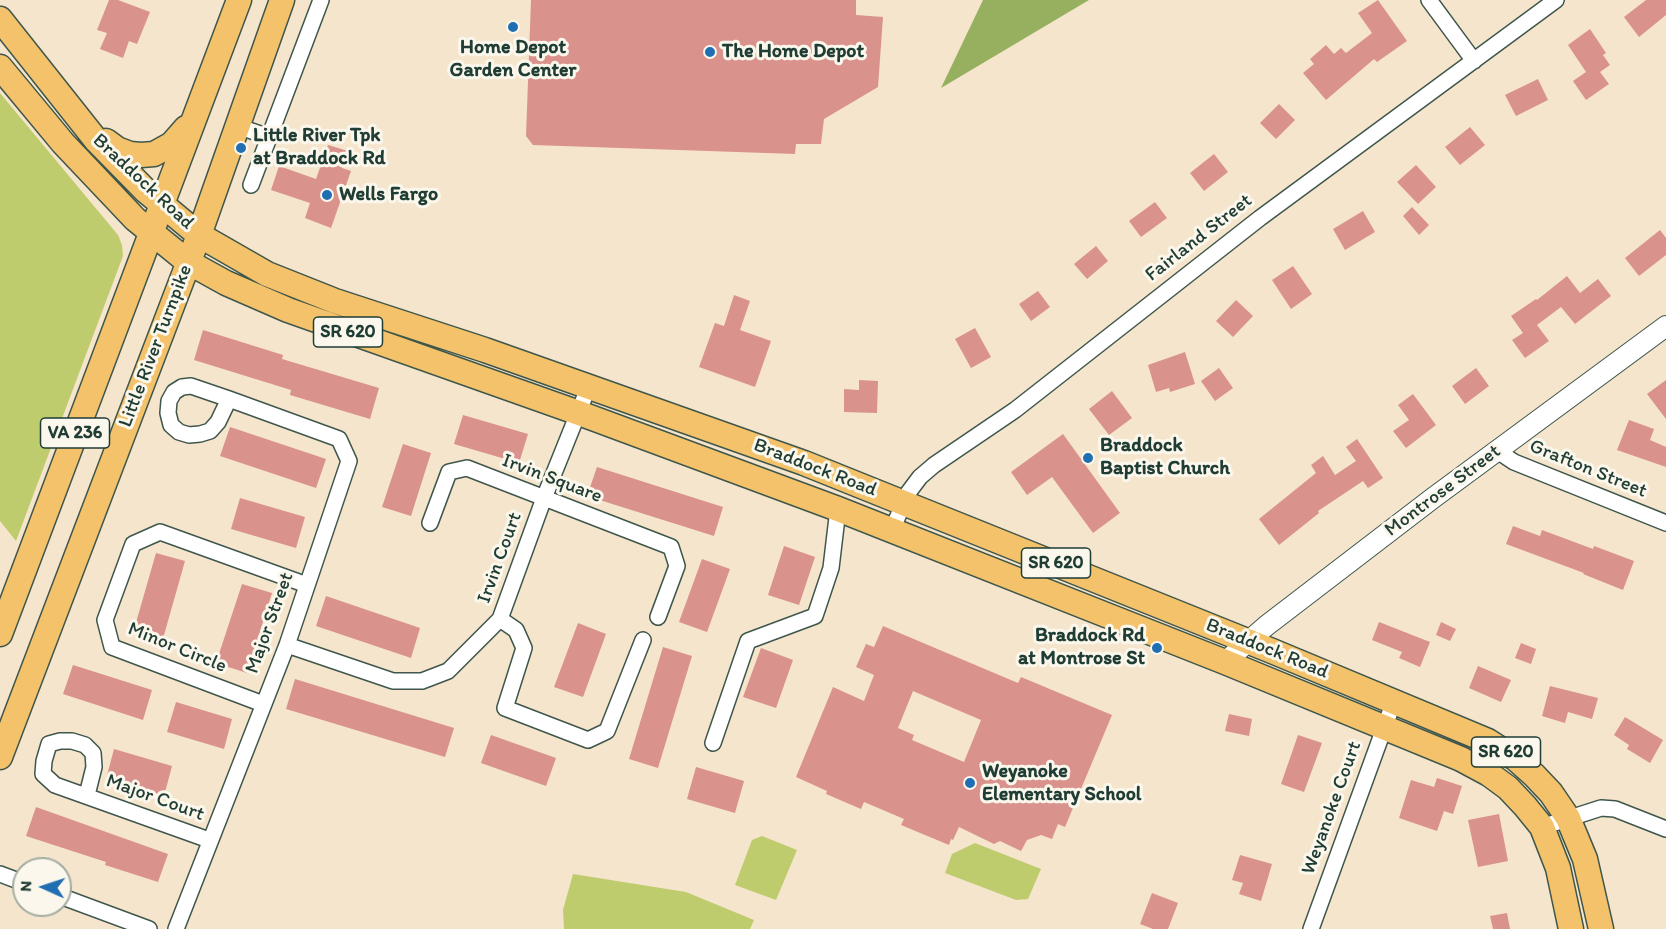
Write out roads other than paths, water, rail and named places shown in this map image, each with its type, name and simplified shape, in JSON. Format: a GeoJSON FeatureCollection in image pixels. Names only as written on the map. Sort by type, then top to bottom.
{"type":"FeatureCollection","features":[{"type":"Feature","properties":{"kind":"main road","name":"VA 236"},"geometry":{"type":"LineString","coordinates":[[0,634],[239,0]]}},
{"type":"Feature","properties":{"kind":"main road","name":"Little River Turnpike"},"geometry":{"type":"LineString","coordinates":[[0,757],[199,235],[282,0]]}},
{"type":"Feature","properties":{"kind":"main road","name":"Braddock Road"},"geometry":{"type":"LineString","coordinates":[[0,19],[96,140],[146,191],[199,235],[267,274],[300,288],[590,386],[804,463],[1249,641],[1488,741],[1516,759],[1551,793],[1568,818],[1586,859],[1601,929]]}},
{"type":"Feature","properties":{"kind":"main road","name":"Braddock Road"},"geometry":{"type":"LineString","coordinates":[[0,67],[63,143],[135,219],[188,262],[226,283],[288,310],[579,412],[838,509],[1225,662],[1383,729],[1461,759],[1489,774],[1508,789],[1542,827],[1558,868],[1571,929]]}},
{"type":"Feature","properties":{"kind":"main road"},"geometry":{"type":"LineString","coordinates":[[85,126],[117,149],[141,155],[154,154],[172,144],[184,132],[197,110]]}},
{"type":"Feature","properties":{"kind":"street"},"geometry":{"type":"LineString","coordinates":[[251,185],[321,0]]}},
{"type":"Feature","properties":{"kind":"street"},"geometry":{"type":"LineString","coordinates":[[1429,0],[1474,61]]}},
{"type":"Feature","properties":{"kind":"street","name":"Fairland Street"},"geometry":{"type":"LineString","coordinates":[[892,530],[904,502],[920,477],[934,465],[1015,410],[1260,218],[1556,0]]}},
{"type":"Feature","properties":{"kind":"street"},"geometry":{"type":"LineString","coordinates":[[237,126],[269,137]]}},
{"type":"Feature","properties":{"kind":"street","name":"Montrose Street"},"geometry":{"type":"LineString","coordinates":[[1225,662],[1266,626],[1496,450],[1666,326]]}},
{"type":"Feature","properties":{"kind":"street","name":"Irvin Court"},"geometry":{"type":"LineString","coordinates":[[287,645],[393,681],[422,681],[448,671],[500,619],[544,498],[590,386]]}},
{"type":"Feature","properties":{"kind":"street","name":"Major Street"},"geometry":{"type":"LineString","coordinates":[[176,929],[287,645],[349,461],[339,439],[229,399]]}},
{"type":"Feature","properties":{"kind":"street","name":"Grafton Street"},"geometry":{"type":"LineString","coordinates":[[1496,450],[1514,462],[1666,523]]}},
{"type":"Feature","properties":{"kind":"street","name":"Irvin Square"},"geometry":{"type":"LineString","coordinates":[[430,523],[449,472],[466,468],[671,547],[677,566],[658,617]]}},
{"type":"Feature","properties":{"kind":"street"},"geometry":{"type":"LineString","coordinates":[[713,742],[748,640],[815,616],[831,568],[838,509]]}},
{"type":"Feature","properties":{"kind":"street","name":"Minor Circle"},"geometry":{"type":"LineString","coordinates":[[263,704],[112,647],[105,620],[133,544],[160,532],[307,585]]}},
{"type":"Feature","properties":{"kind":"street"},"geometry":{"type":"LineString","coordinates":[[500,619],[516,630],[524,648],[506,708],[588,740],[607,731],[643,639]]}},
{"type":"Feature","properties":{"kind":"street","name":"Weyanoke Court"},"geometry":{"type":"LineString","coordinates":[[1311,929],[1394,701]]}},
{"type":"Feature","properties":{"kind":"street","name":"Major Court"},"geometry":{"type":"LineString","coordinates":[[87,795],[209,840]]}},
{"type":"Feature","properties":{"kind":"street"},"geometry":{"type":"LineString","coordinates":[[1542,827],[1601,808],[1615,809],[1666,830]]}},
{"type":"Feature","properties":{"kind":"street"},"geometry":{"type":"LineString","coordinates":[[72,900],[149,929]]}},
{"type":"Feature","properties":{"kind":"place","name":"Home Depot Garden Center"},"geometry":{"type":"Point","coordinates":[513,27]}},
{"type":"Feature","properties":{"kind":"place","name":"The Home Depot"},"geometry":{"type":"Point","coordinates":[710,52]}},
{"type":"Feature","properties":{"kind":"place","name":"Little River Tpk at Braddock Rd"},"geometry":{"type":"Point","coordinates":[241,148]}},
{"type":"Feature","properties":{"kind":"place","name":"Wells Fargo"},"geometry":{"type":"Point","coordinates":[327,195]}},
{"type":"Feature","properties":{"kind":"place","name":"Braddock Baptist Church"},"geometry":{"type":"Point","coordinates":[1088,458]}},
{"type":"Feature","properties":{"kind":"place","name":"Braddock Rd at Montrose St"},"geometry":{"type":"Point","coordinates":[1157,648]}},
{"type":"Feature","properties":{"kind":"place","name":"Weyanoke Elementary School"},"geometry":{"type":"Point","coordinates":[970,783]}}]}
